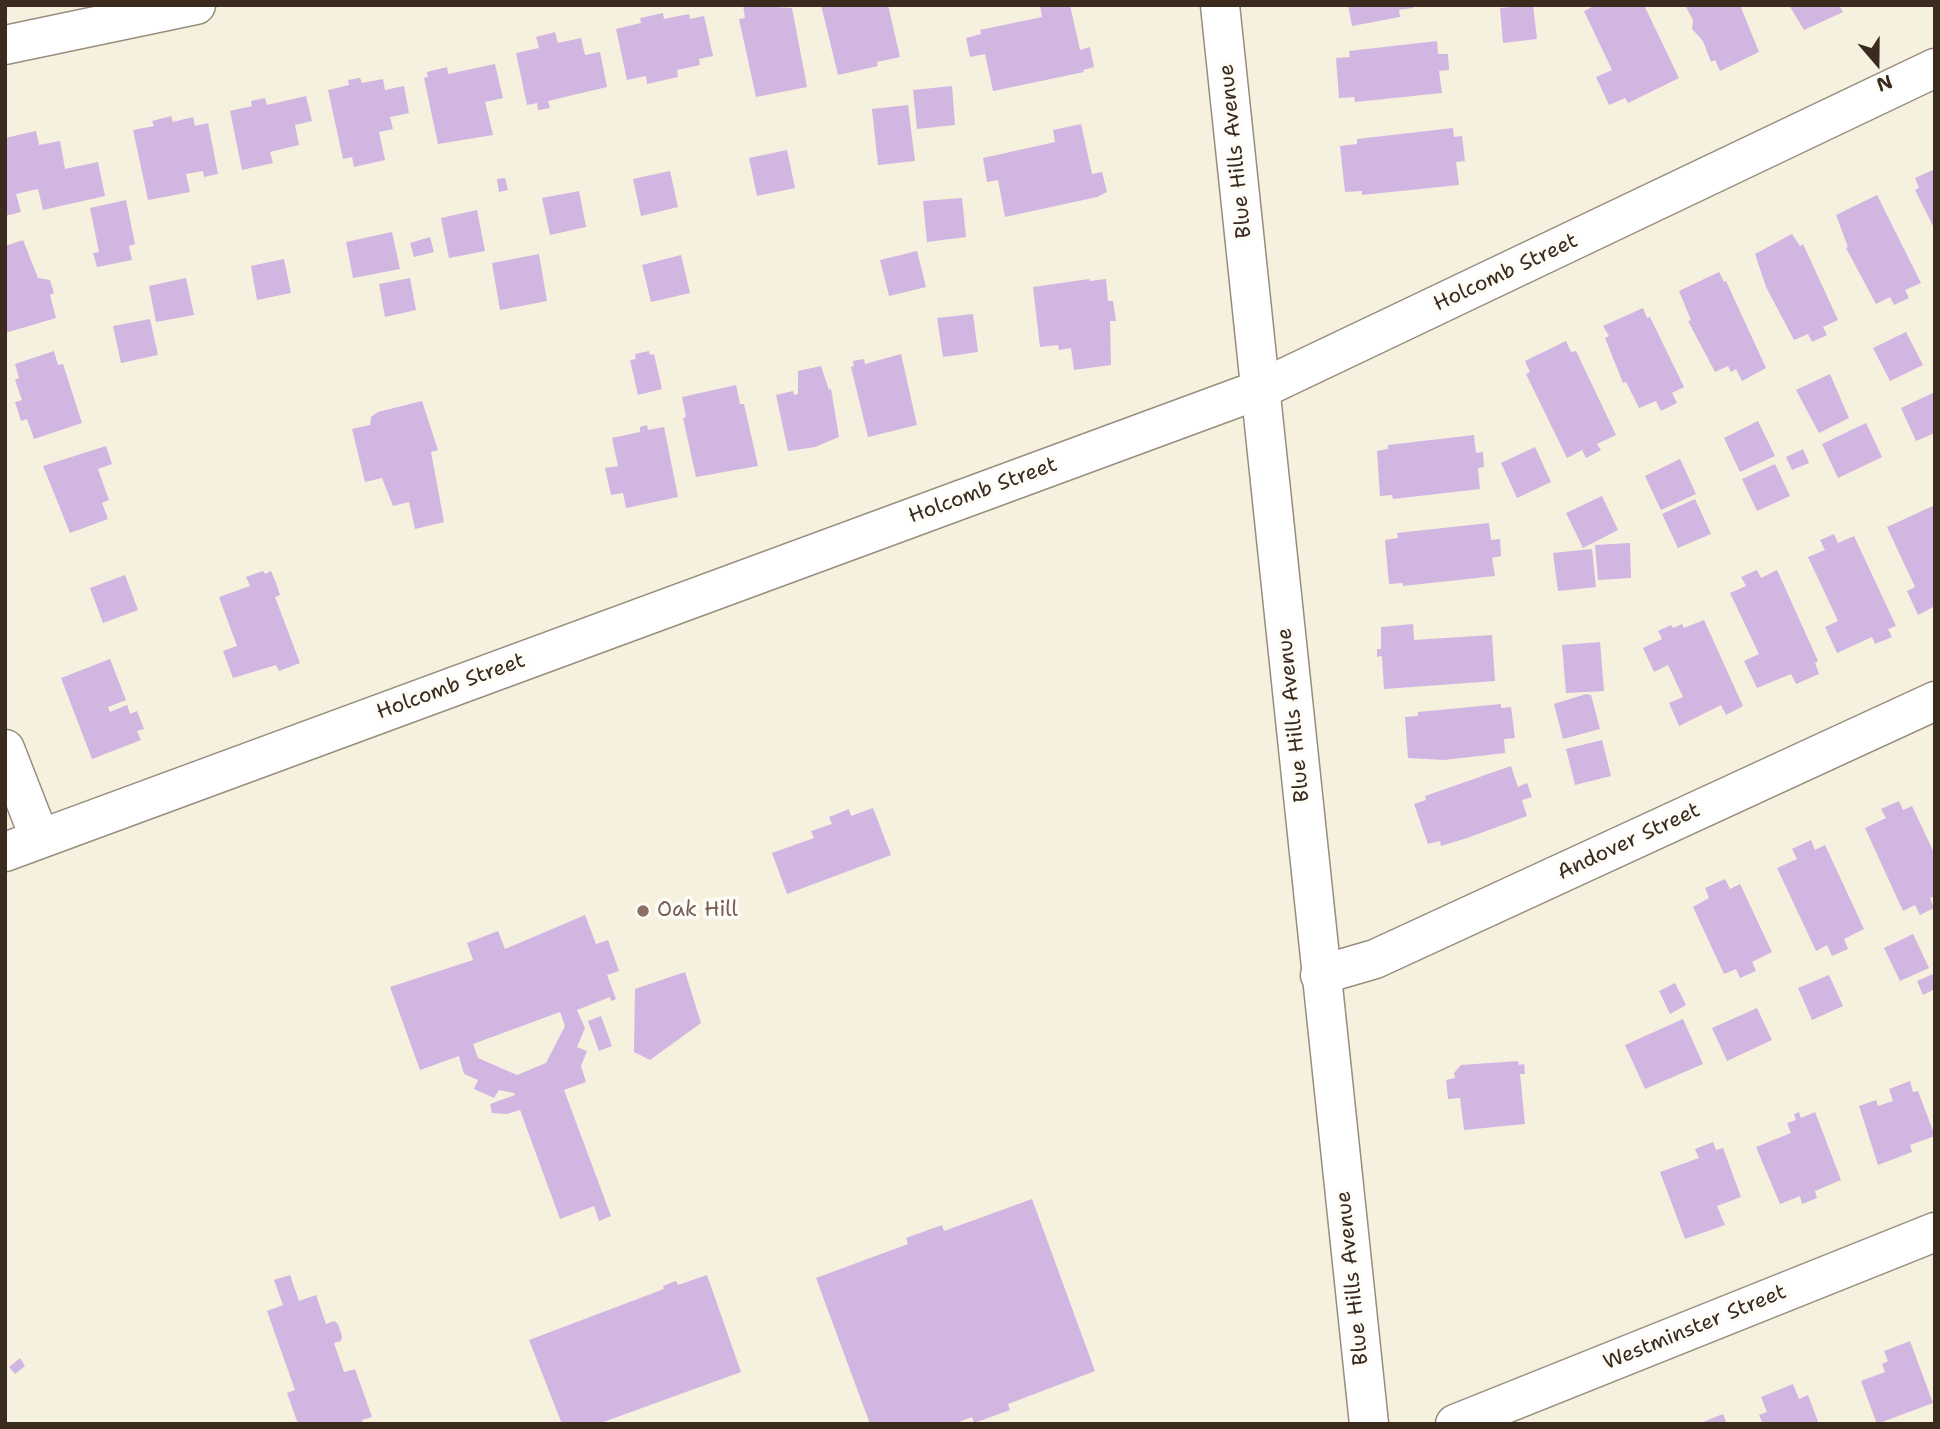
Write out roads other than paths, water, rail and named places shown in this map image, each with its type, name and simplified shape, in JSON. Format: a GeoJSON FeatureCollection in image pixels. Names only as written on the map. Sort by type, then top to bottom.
{"type":"FeatureCollection","features":[{"type":"Feature","properties":{"kind":"street"},"geometry":{"type":"LineString","coordinates":[[5,46],[195,5]]}},
{"type":"Feature","properties":{"kind":"street","name":"Blue Hills Avenue"},"geometry":{"type":"LineString","coordinates":[[1220,5],[1369,1424]]}},
{"type":"Feature","properties":{"kind":"street","name":"Holcomb Street"},"geometry":{"type":"LineString","coordinates":[[23,846],[1261,389],[1935,68]]}},
{"type":"Feature","properties":{"kind":"street","name":"Andover Street"},"geometry":{"type":"LineString","coordinates":[[1320,975],[1375,959],[1935,701]]}},
{"type":"Feature","properties":{"kind":"street"},"geometry":{"type":"LineString","coordinates":[[5,749],[23,846]]}},
{"type":"Feature","properties":{"kind":"street","name":"Westminster Street"},"geometry":{"type":"LineString","coordinates":[[1455,1424],[1935,1232]]}},
{"type":"Feature","properties":{"kind":"place","name":"Oak Hill"},"geometry":{"type":"Point","coordinates":[643,911]}}]}
